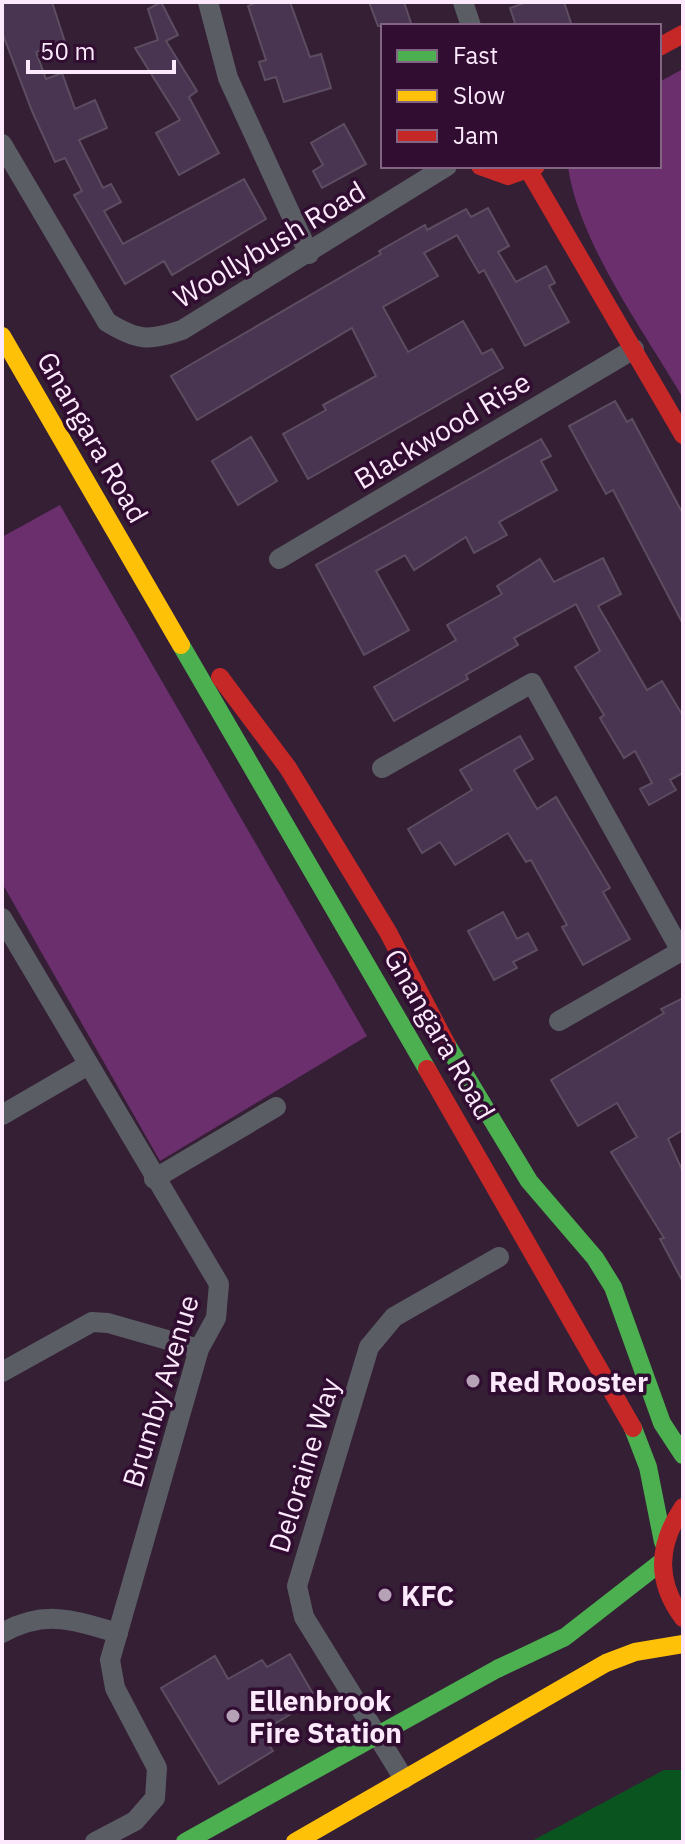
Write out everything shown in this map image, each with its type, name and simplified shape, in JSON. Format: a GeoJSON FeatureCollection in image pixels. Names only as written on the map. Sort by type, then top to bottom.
{"type":"FeatureCollection","features":[{"type":"Feature","properties":{"kind":"main road"},"geometry":{"type":"LineString","coordinates":[[661,46],[683,34]]}},
{"type":"Feature","properties":{"kind":"main road"},"geometry":{"type":"LineString","coordinates":[[484,168],[502,176],[533,169],[683,435]]}},
{"type":"Feature","properties":{"kind":"main road","name":"Gnangara Road"},"geometry":{"type":"LineString","coordinates":[[2,336],[627,1413],[648,1467],[663,1542]]}},
{"type":"Feature","properties":{"kind":"main road","name":"Gnangara Road"},"geometry":{"type":"LineString","coordinates":[[136,566],[288,768],[388,932],[436,1026],[521,1169],[595,1258],[613,1287],[662,1423],[683,1455]]}},
{"type":"Feature","properties":{"kind":"main road"},"geometry":{"type":"LineString","coordinates":[[683,1507],[663,1542],[660,1563],[664,1587],[683,1618]]}},
{"type":"Feature","properties":{"kind":"main road"},"geometry":{"type":"LineString","coordinates":[[185,1842],[378,1738],[497,1669],[565,1637],[660,1563]]}},
{"type":"Feature","properties":{"kind":"main road"},"geometry":{"type":"LineString","coordinates":[[295,1842],[606,1663],[635,1652],[683,1644]]}},
{"type":"Feature","properties":{"kind":"street"},"geometry":{"type":"LineString","coordinates":[[208,2],[228,78],[309,254]]}},
{"type":"Feature","properties":{"kind":"street"},"geometry":{"type":"LineString","coordinates":[[463,2],[470,24]]}},
{"type":"Feature","properties":{"kind":"street","name":"Woollybush Road"},"geometry":{"type":"LineString","coordinates":[[2,144],[107,322],[132,338],[157,338],[182,330],[444,168]]}},
{"type":"Feature","properties":{"kind":"street","name":"Blackwood Rise"},"geometry":{"type":"LineString","coordinates":[[279,559],[634,349]]}},
{"type":"Feature","properties":{"kind":"street"},"geometry":{"type":"LineString","coordinates":[[382,768],[532,683],[682,950],[559,1021]]}},
{"type":"Feature","properties":{"kind":"street","name":"Brumby Avenue"},"geometry":{"type":"LineString","coordinates":[[2,918],[219,1284],[216,1318],[199,1349],[110,1660],[115,1688],[157,1768],[155,1798],[135,1821],[95,1842]]}},
{"type":"Feature","properties":{"kind":"street"},"geometry":{"type":"LineString","coordinates":[[2,1115],[88,1065]]}},
{"type":"Feature","properties":{"kind":"street"},"geometry":{"type":"LineString","coordinates":[[154,1179],[276,1107]]}},
{"type":"Feature","properties":{"kind":"street","name":"Deloraine Way"},"geometry":{"type":"LineString","coordinates":[[404,1779],[304,1617],[297,1586],[369,1347],[394,1317],[499,1257]]}},
{"type":"Feature","properties":{"kind":"street"},"geometry":{"type":"LineString","coordinates":[[2,1372],[92,1322],[108,1323],[199,1349]]}},
{"type":"Feature","properties":{"kind":"street"},"geometry":{"type":"LineString","coordinates":[[2,1633],[25,1620],[67,1618],[118,1633]]}},
{"type":"Feature","properties":{"kind":"shaded area"},"geometry":{"type":"Polygon","coordinates":[[[683,69],[683,398],[599,256],[574,196],[568,168],[661,168],[661,81],[683,69]]]}},
{"type":"Feature","properties":{"kind":"shaded area"},"geometry":{"type":"Polygon","coordinates":[[[60,505],[367,1036],[160,1161],[2,883],[2,537],[60,505]]]}},
{"type":"Feature","properties":{"kind":"shaded area"},"geometry":{"type":"Polygon","coordinates":[[[664,1770],[683,1770],[683,1842],[530,1842],[664,1770]]]}},
{"type":"Feature","properties":{"kind":"building"},"geometry":{"type":"Polygon","coordinates":[[[2,2],[52,2],[65,42],[36,52],[46,79],[62,73],[75,109],[95,100],[107,128],[79,140],[103,188],[111,184],[121,202],[104,211],[123,244],[244,179],[266,219],[172,275],[164,261],[125,284],[74,195],[82,191],[65,158],[55,162],[32,111],[2,32],[2,2]]]}},
{"type":"Feature","properties":{"kind":"building"},"geometry":{"type":"Polygon","coordinates":[[[161,2],[178,35],[166,41],[197,91],[189,97],[219,153],[179,175],[156,133],[180,120],[135,48],[158,40],[148,9],[161,2]]]}},
{"type":"Feature","properties":{"kind":"building"},"geometry":{"type":"Polygon","coordinates":[[[258,2],[290,2],[310,57],[321,54],[331,88],[284,102],[276,77],[265,80],[259,62],[266,60],[248,6],[258,2]]]}},
{"type":"Feature","properties":{"kind":"building"},"geometry":{"type":"Polygon","coordinates":[[[369,2],[404,2],[411,24],[378,26],[369,2]]]}},
{"type":"Feature","properties":{"kind":"building"},"geometry":{"type":"Polygon","coordinates":[[[527,2],[564,2],[571,24],[515,24],[510,8],[527,2]]]}},
{"type":"Feature","properties":{"kind":"building"},"geometry":{"type":"Polygon","coordinates":[[[344,124],[366,164],[322,188],[313,171],[323,165],[311,143],[344,124]]]}},
{"type":"Feature","properties":{"kind":"building"},"geometry":{"type":"Polygon","coordinates":[[[488,208],[509,246],[498,252],[516,282],[546,266],[555,283],[549,286],[569,322],[525,346],[484,270],[479,273],[457,235],[424,253],[438,276],[383,307],[408,352],[463,321],[482,354],[492,349],[503,368],[308,479],[283,434],[326,410],[323,405],[376,376],[352,328],[197,420],[171,376],[381,254],[379,251],[425,225],[427,230],[466,209],[471,217],[488,208]]]}},
{"type":"Feature","properties":{"kind":"building"},"geometry":{"type":"Polygon","coordinates":[[[615,401],[627,422],[632,419],[683,514],[683,624],[613,490],[606,494],[569,426],[615,401]]]}},
{"type":"Feature","properties":{"kind":"building"},"geometry":{"type":"Polygon","coordinates":[[[251,437],[277,481],[238,505],[212,461],[251,437]]]}},
{"type":"Feature","properties":{"kind":"building"},"geometry":{"type":"Polygon","coordinates":[[[541,439],[551,456],[541,461],[557,490],[499,522],[507,535],[474,553],[466,537],[414,570],[405,555],[376,571],[409,630],[364,655],[316,565],[541,439]]]}},
{"type":"Feature","properties":{"kind":"building"},"geometry":{"type":"Polygon","coordinates":[[[603,558],[621,594],[598,606],[647,690],[662,681],[683,716],[683,773],[670,780],[676,790],[649,805],[640,789],[652,783],[635,751],[624,758],[600,718],[604,715],[575,667],[600,651],[576,604],[514,638],[518,645],[466,675],[468,679],[394,721],[374,687],[456,640],[447,625],[502,594],[497,586],[540,559],[554,582],[603,558]]]}},
{"type":"Feature","properties":{"kind":"building"},"geometry":{"type":"Polygon","coordinates":[[[520,736],[533,759],[514,770],[537,809],[556,797],[610,888],[603,892],[630,939],[583,965],[562,927],[567,925],[531,860],[526,862],[508,833],[455,865],[440,842],[422,853],[408,829],[472,790],[460,770],[520,736]]]}},
{"type":"Feature","properties":{"kind":"building"},"geometry":{"type":"Polygon","coordinates":[[[503,912],[517,939],[528,933],[537,950],[513,962],[517,968],[494,980],[468,931],[503,912]]]}},
{"type":"Feature","properties":{"kind":"building"},"geometry":{"type":"Polygon","coordinates":[[[683,998],[683,1130],[668,1139],[683,1172],[683,1282],[660,1239],[664,1238],[611,1152],[637,1137],[617,1103],[578,1126],[551,1080],[664,1013],[661,1009],[683,998]]]}},
{"type":"Feature","properties":{"kind":"building","name":"Ellenbrook Fire Station"},"geometry":{"type":"Polygon","coordinates":[[[290,1654],[316,1699],[261,1732],[273,1751],[219,1784],[161,1688],[215,1656],[228,1679],[262,1660],[267,1667],[290,1654]]]}},
{"type":"Feature","properties":{"kind":"traffic: fast"},"geometry":{"type":"LineString","coordinates":[[181,645],[427,1069]]}},
{"type":"Feature","properties":{"kind":"traffic: fast"},"geometry":{"type":"LineString","coordinates":[[447,1045],[529,1181],[595,1258],[613,1287],[662,1423],[683,1455]]}},
{"type":"Feature","properties":{"kind":"traffic: fast"},"geometry":{"type":"LineString","coordinates":[[633,1428],[648,1467],[663,1542]]}},
{"type":"Feature","properties":{"kind":"traffic: fast"},"geometry":{"type":"LineString","coordinates":[[185,1842],[497,1669],[565,1637],[660,1563]]}},
{"type":"Feature","properties":{"kind":"traffic: slow"},"geometry":{"type":"LineString","coordinates":[[2,336],[181,645]]}},
{"type":"Feature","properties":{"kind":"traffic: slow"},"geometry":{"type":"LineString","coordinates":[[295,1842],[606,1663],[635,1652],[683,1644]]}},
{"type":"Feature","properties":{"kind":"traffic: jam"},"geometry":{"type":"LineString","coordinates":[[661,46],[683,34]]}},
{"type":"Feature","properties":{"kind":"traffic: jam"},"geometry":{"type":"LineString","coordinates":[[486,168],[508,176],[530,168]]}},
{"type":"Feature","properties":{"kind":"traffic: jam"},"geometry":{"type":"LineString","coordinates":[[529,171],[683,435]]}},
{"type":"Feature","properties":{"kind":"traffic: jam"},"geometry":{"type":"LineString","coordinates":[[220,677],[288,768],[388,932],[447,1045]]}},
{"type":"Feature","properties":{"kind":"traffic: jam"},"geometry":{"type":"LineString","coordinates":[[427,1069],[633,1428]]}},
{"type":"Feature","properties":{"kind":"traffic: jam"},"geometry":{"type":"LineString","coordinates":[[683,1507],[669,1535],[663,1562],[668,1590],[683,1618]]}},
{"type":"Feature","properties":{"kind":"place","name":"Red Rooster"},"geometry":{"type":"Point","coordinates":[473,1381]}},
{"type":"Feature","properties":{"kind":"place","name":"KFC"},"geometry":{"type":"Point","coordinates":[385,1595]}},
{"type":"Feature","properties":{"kind":"place","name":"Ellenbrook Fire Station"},"geometry":{"type":"Point","coordinates":[233,1716]}}]}
